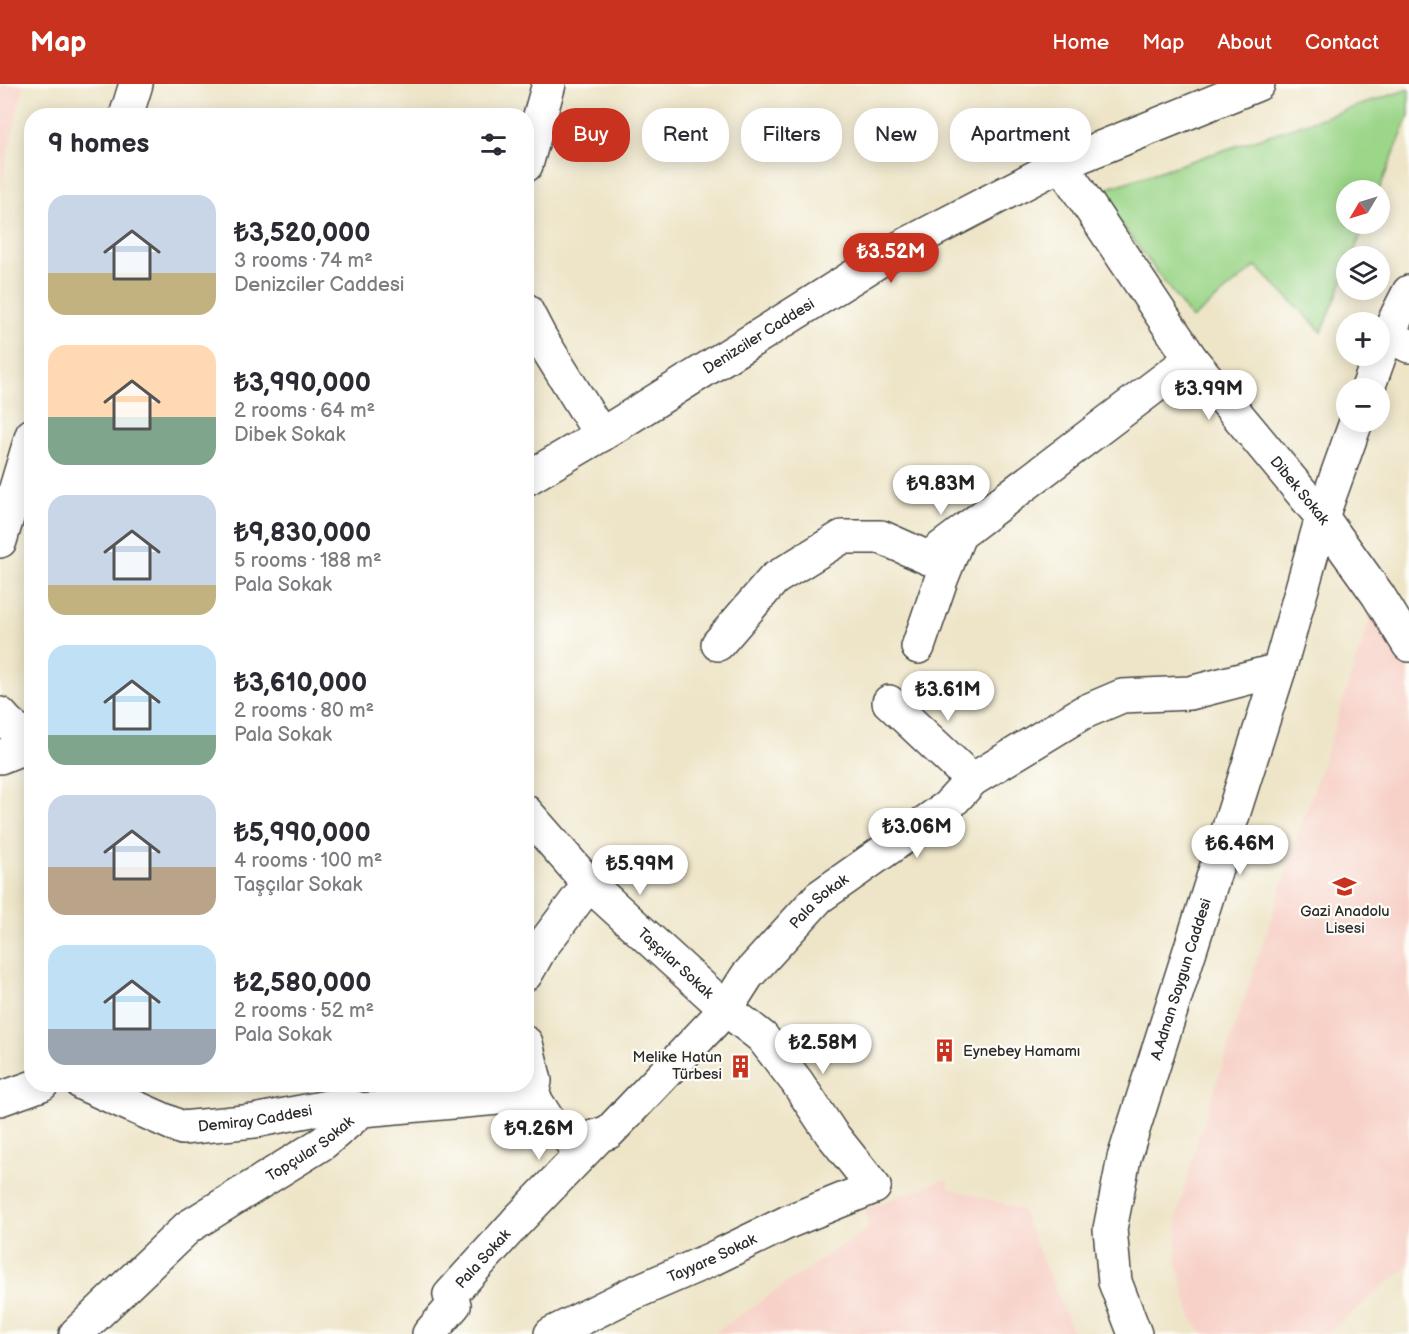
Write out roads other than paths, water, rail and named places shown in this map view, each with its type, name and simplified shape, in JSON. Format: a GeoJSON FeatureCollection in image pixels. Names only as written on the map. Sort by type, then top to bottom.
{"type":"FeatureCollection","features":[{"type":"Feature","properties":{"kind":"street"},"geometry":{"type":"LineString","coordinates":[[128,108],[136,84]]}},
{"type":"Feature","properties":{"kind":"street"},"geometry":{"type":"LineString","coordinates":[[534,137],[549,84]]}},
{"type":"Feature","properties":{"kind":"street","name":"Denizciler Caddesi"},"geometry":{"type":"LineString","coordinates":[[534,474],[601,435],[896,250],[1061,164],[1258,84]]}},
{"type":"Feature","properties":{"kind":"street","name":"Dibek Sokak"},"geometry":{"type":"LineString","coordinates":[[1061,164],[1191,359],[1322,517],[1378,595],[1409,645]]}},
{"type":"Feature","properties":{"kind":"street"},"geometry":{"type":"LineString","coordinates":[[1374,378],[1398,341],[1409,292]]}},
{"type":"Feature","properties":{"kind":"street"},"geometry":{"type":"LineString","coordinates":[[534,325],[601,435]]}},
{"type":"Feature","properties":{"kind":"street"},"geometry":{"type":"LineString","coordinates":[[718,644],[774,579],[842,537],[881,537],[928,558],[1191,359]]}},
{"type":"Feature","properties":{"kind":"street","name":"A.Adnan Saygun Caddesi"},"geometry":{"type":"LineString","coordinates":[[1135,1334],[1115,1282],[1110,1229],[1124,1158],[1279,670],[1322,517],[1352,432]]}},
{"type":"Feature","properties":{"kind":"street"},"geometry":{"type":"LineString","coordinates":[[0,542],[24,462]]}},
{"type":"Feature","properties":{"kind":"street"},"geometry":{"type":"LineString","coordinates":[[918,647],[942,577],[960,534]]}},
{"type":"Feature","properties":{"kind":"street","name":"Pala Sokak"},"geometry":{"type":"LineString","coordinates":[[441,1330],[454,1305],[450,1295],[518,1220],[726,1009],[747,975],[819,897],[947,807],[972,780],[1082,713],[1122,696],[1190,693],[1279,670]]}},
{"type":"Feature","properties":{"kind":"street"},"geometry":{"type":"LineString","coordinates":[[889,702],[972,780]]}},
{"type":"Feature","properties":{"kind":"street"},"geometry":{"type":"LineString","coordinates":[[0,714],[8,724],[24,735]]}},
{"type":"Feature","properties":{"kind":"street"},"geometry":{"type":"LineString","coordinates":[[0,757],[24,747]]}},
{"type":"Feature","properties":{"kind":"street","name":"Taşçılar Sokak"},"geometry":{"type":"LineString","coordinates":[[534,821],[588,884],[726,1009],[762,1037],[797,1082],[831,1133],[874,1187]]}},
{"type":"Feature","properties":{"kind":"street"},"geometry":{"type":"LineString","coordinates":[[534,960],[588,884]]}},
{"type":"Feature","properties":{"kind":"street"},"geometry":{"type":"LineString","coordinates":[[0,1099],[24,1090]]}},
{"type":"Feature","properties":{"kind":"street","name":"Demiray Caddesi"},"geometry":{"type":"LineString","coordinates":[[102,1092],[182,1128],[254,1122],[343,1104],[362,1110]]}},
{"type":"Feature","properties":{"kind":"street"},"geometry":{"type":"LineString","coordinates":[[533,1092],[532,1095],[550,1122],[575,1143],[603,1135]]}},
{"type":"Feature","properties":{"kind":"street","name":"Topçular Sokak"},"geometry":{"type":"LineString","coordinates":[[76,1334],[188,1227],[323,1143],[362,1110],[532,1095]]}},
{"type":"Feature","properties":{"kind":"street","name":"Tayyare Sokak"},"geometry":{"type":"LineString","coordinates":[[551,1334],[629,1295],[712,1259],[790,1221],[874,1187]]}},
{"type":"Feature","properties":{"kind":"place","name":"Gazi Anadolu Lisesi"},"geometry":{"type":"Point","coordinates":[1345,887]}},
{"type":"Feature","properties":{"kind":"place","name":"Eynebey Hamamı"},"geometry":{"type":"Point","coordinates":[945,1051]}},
{"type":"Feature","properties":{"kind":"place","name":"Melike Hatun Türbesi"},"geometry":{"type":"Point","coordinates":[740,1066]}}]}
